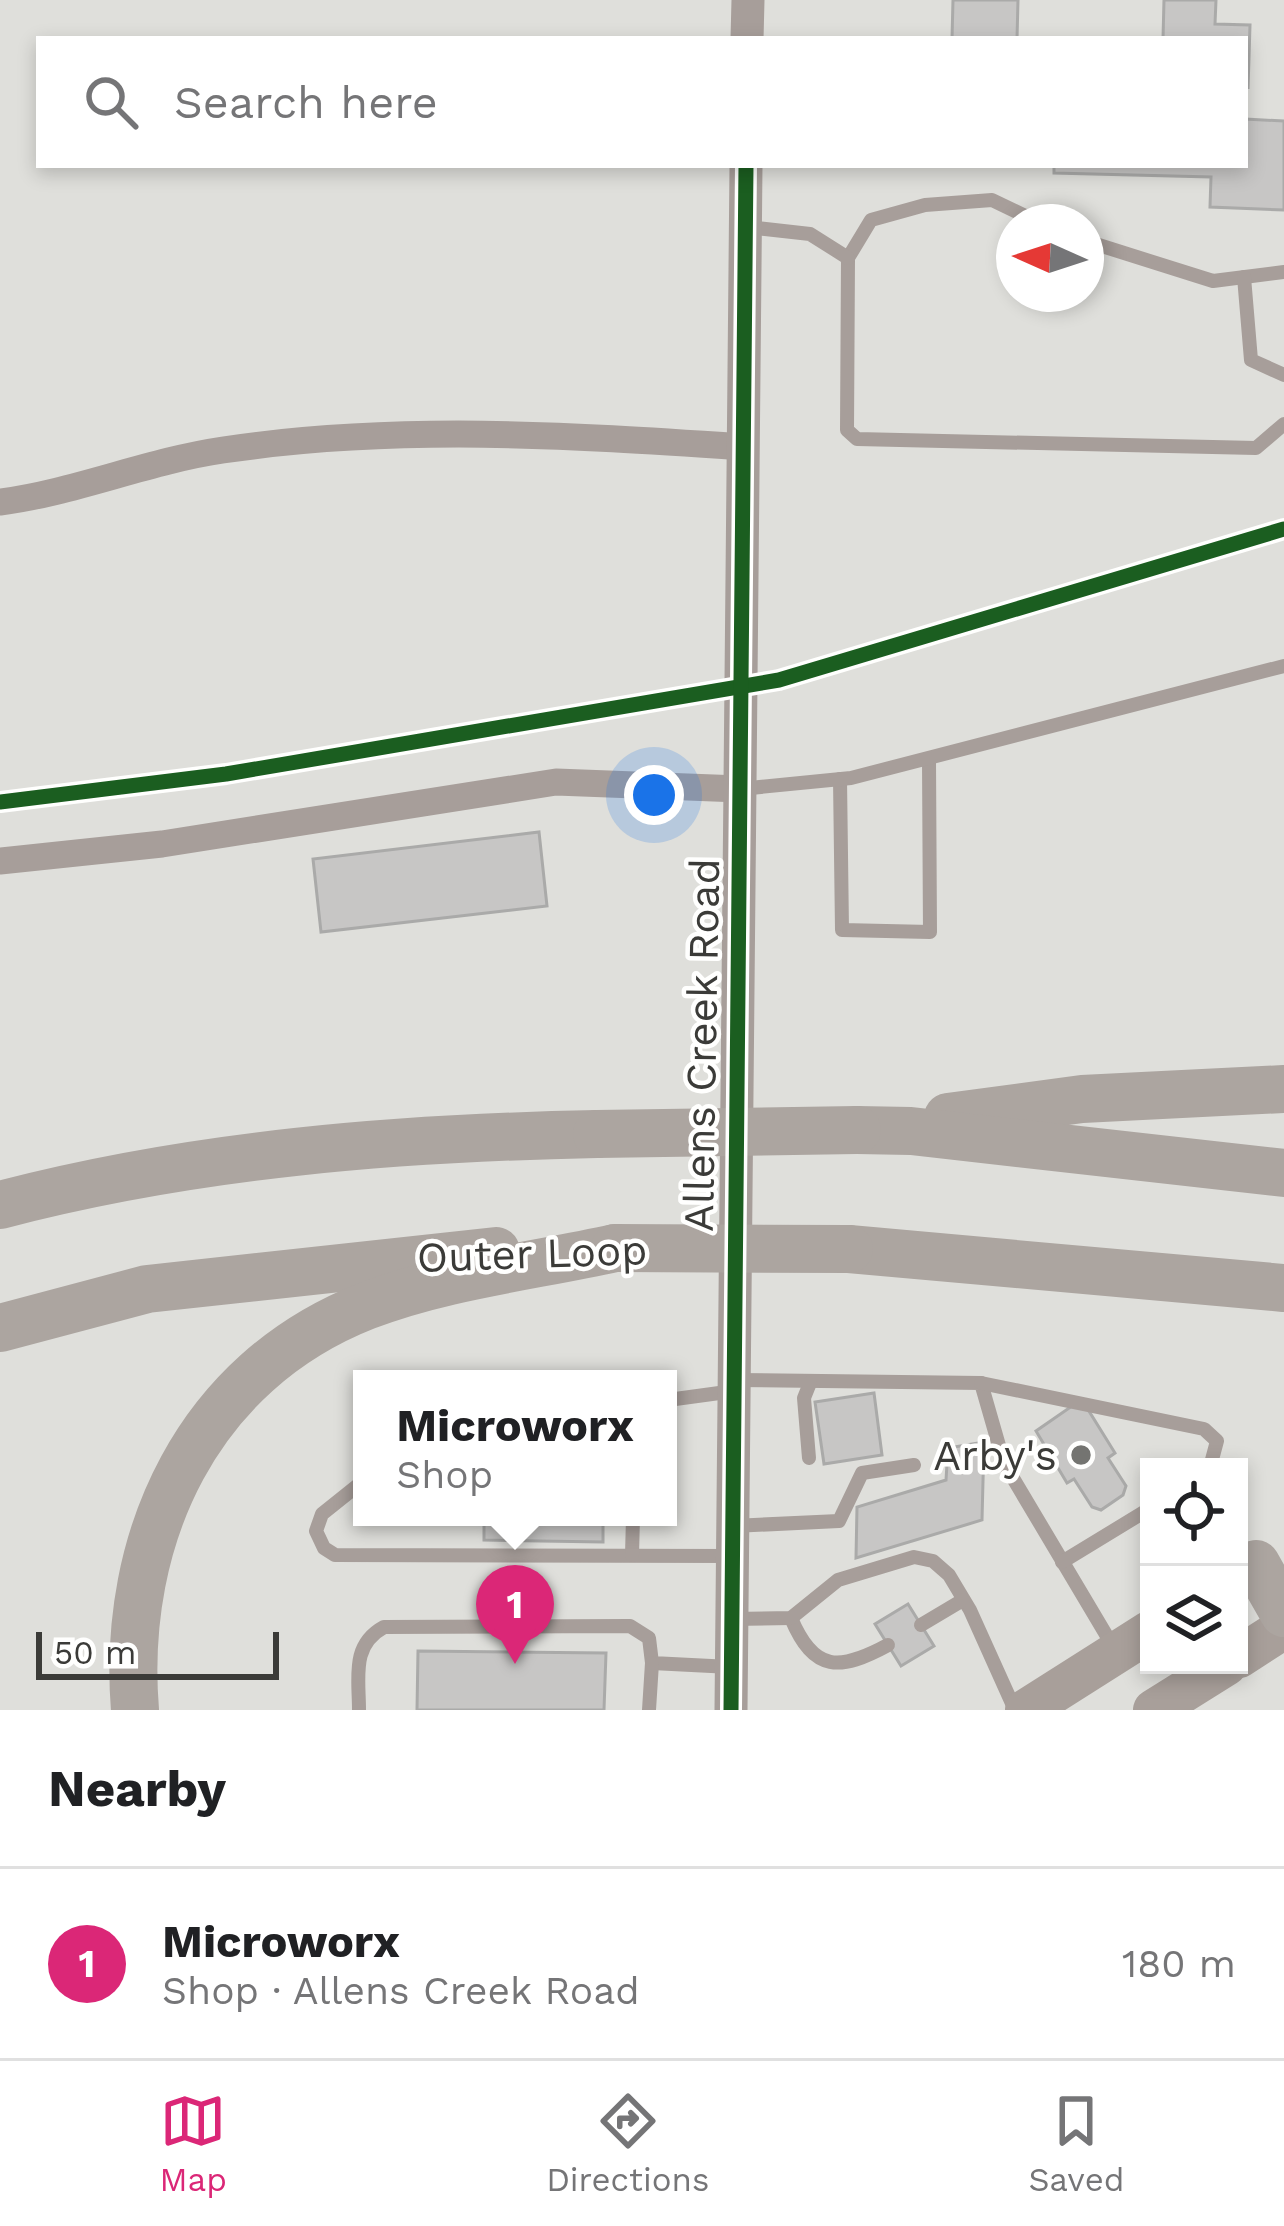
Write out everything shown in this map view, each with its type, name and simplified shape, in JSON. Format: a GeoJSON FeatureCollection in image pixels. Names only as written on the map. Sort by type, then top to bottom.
{"type":"FeatureCollection","features":[{"type":"Feature","properties":{"kind":"highway"},"geometry":{"type":"LineString","coordinates":[[857,1130],[1082,1099],[1284,1089]]}},
{"type":"Feature","properties":{"kind":"highway"},"geometry":{"type":"LineString","coordinates":[[0,1205],[98,1180],[420,1138],[911,1131],[1284,1173]]}},
{"type":"Feature","properties":{"kind":"highway"},"geometry":{"type":"LineString","coordinates":[[135,1710],[130,1646],[140,1579],[166,1501],[208,1424],[274,1353],[367,1306],[615,1248]]}},
{"type":"Feature","properties":{"kind":"highway","name":"Outer Loop"},"geometry":{"type":"LineString","coordinates":[[0,1328],[147,1289],[457,1252],[849,1249],[1284,1288]]}},
{"type":"Feature","properties":{"kind":"highway"},"geometry":{"type":"LineString","coordinates":[[1260,1561],[1284,1613]]}},
{"type":"Feature","properties":{"kind":"main road"},"geometry":{"type":"LineString","coordinates":[[1248,1651],[1284,1628]]}},
{"type":"Feature","properties":{"kind":"main road"},"geometry":{"type":"LineString","coordinates":[[1026,1710],[1133,1642]]}},
{"type":"Feature","properties":{"kind":"main road"},"geometry":{"type":"LineString","coordinates":[[1154,1710],[1212,1674]]}},
{"type":"Feature","properties":{"kind":"street"},"geometry":{"type":"LineString","coordinates":[[747,36],[748,0]]}},
{"type":"Feature","properties":{"kind":"street","name":"Allens Creek Road"},"geometry":{"type":"LineString","coordinates":[[730,1710],[746,168]]}},
{"type":"Feature","properties":{"kind":"street"},"geometry":{"type":"LineString","coordinates":[[0,502],[176,458],[362,433],[542,433],[743,447]]}},
{"type":"Feature","properties":{"kind":"street"},"geometry":{"type":"LineString","coordinates":[[0,861],[162,844],[556,782],[740,789]]}},
{"type":"Feature","properties":{"kind":"lane"},"geometry":{"type":"LineString","coordinates":[[1000,204],[992,200],[925,206],[871,220],[848,258],[847,430],[857,439],[1256,448],[1284,424]]}},
{"type":"Feature","properties":{"kind":"lane"},"geometry":{"type":"LineString","coordinates":[[745,226],[810,234],[848,258]]}},
{"type":"Feature","properties":{"kind":"lane"},"geometry":{"type":"LineString","coordinates":[[1104,247],[1213,281],[1284,272]]}},
{"type":"Feature","properties":{"kind":"lane"},"geometry":{"type":"LineString","coordinates":[[1244,277],[1252,360],[1284,375]]}},
{"type":"Feature","properties":{"kind":"lane"},"geometry":{"type":"LineString","coordinates":[[740,789],[840,779],[929,760],[1284,666]]}},
{"type":"Feature","properties":{"kind":"lane"},"geometry":{"type":"LineString","coordinates":[[840,779],[842,930],[930,932],[929,760]]}},
{"type":"Feature","properties":{"kind":"lane"},"geometry":{"type":"LineString","coordinates":[[809,1458],[805,1398],[810,1383]]}},
{"type":"Feature","properties":{"kind":"lane"},"geometry":{"type":"LineString","coordinates":[[677,1398],[734,1386],[981,1383],[1204,1429],[1216,1441],[1213,1458]]}},
{"type":"Feature","properties":{"kind":"lane"},"geometry":{"type":"LineString","coordinates":[[981,1383],[1004,1462],[1062,1562],[1133,1642]]}},
{"type":"Feature","properties":{"kind":"lane"},"geometry":{"type":"LineString","coordinates":[[353,1489],[322,1514],[316,1531],[335,1555],[632,1555],[839,1521],[862,1473],[914,1465]]}},
{"type":"Feature","properties":{"kind":"lane"},"geometry":{"type":"LineString","coordinates":[[1062,1562],[1140,1514]]}},
{"type":"Feature","properties":{"kind":"lane"},"geometry":{"type":"LineString","coordinates":[[632,1555],[633,1526]]}},
{"type":"Feature","properties":{"kind":"lane"},"geometry":{"type":"LineString","coordinates":[[732,1618],[791,1618],[838,1580],[914,1557],[933,1561],[950,1576],[1015,1710]]}},
{"type":"Feature","properties":{"kind":"lane"},"geometry":{"type":"LineString","coordinates":[[921,1625],[963,1600]]}},
{"type":"Feature","properties":{"kind":"lane"},"geometry":{"type":"LineString","coordinates":[[791,1618],[801,1642],[831,1664],[850,1664],[888,1645]]}},
{"type":"Feature","properties":{"kind":"lane"},"geometry":{"type":"LineString","coordinates":[[359,1710],[360,1650],[368,1636],[384,1628],[630,1626],[649,1639],[650,1710]]}},
{"type":"Feature","properties":{"kind":"lane"},"geometry":{"type":"LineString","coordinates":[[652,1663],[731,1667]]}},
{"type":"Feature","properties":{"kind":"building"},"geometry":{"type":"Polygon","coordinates":[[[953,0],[1018,0],[1017,36],[952,36],[953,0]]]}},
{"type":"Feature","properties":{"kind":"building"},"geometry":{"type":"Polygon","coordinates":[[[1164,0],[1216,0],[1215,24],[1250,25],[1248,89],[1248,36],[1163,36],[1164,0]]]}},
{"type":"Feature","properties":{"kind":"building"},"geometry":{"type":"Polygon","coordinates":[[[1248,119],[1284,121],[1284,210],[1210,207],[1211,177],[1054,173],[1054,168],[1248,168],[1248,119]]]}},
{"type":"Feature","properties":{"kind":"building"},"geometry":{"type":"Polygon","coordinates":[[[539,832],[547,906],[321,932],[313,859],[539,832]]]}},
{"type":"Feature","properties":{"kind":"building"},"geometry":{"type":"Polygon","coordinates":[[[874,1393],[882,1455],[824,1464],[815,1402],[874,1393]]]}},
{"type":"Feature","properties":{"kind":"building","name":"Arby's"},"geometry":{"type":"Polygon","coordinates":[[[1072,1406],[1087,1408],[1115,1453],[1108,1458],[1126,1486],[1123,1495],[1101,1510],[1092,1507],[1074,1479],[1067,1483],[1036,1431],[1072,1406]]]}},
{"type":"Feature","properties":{"kind":"building"},"geometry":{"type":"Polygon","coordinates":[[[984,1442],[982,1520],[856,1558],[857,1507],[946,1480],[948,1448],[984,1442]]]}},
{"type":"Feature","properties":{"kind":"building"},"geometry":{"type":"Polygon","coordinates":[[[484,1526],[603,1526],[603,1542],[484,1540],[484,1526]]]}},
{"type":"Feature","properties":{"kind":"building"},"geometry":{"type":"Polygon","coordinates":[[[908,1604],[934,1646],[901,1666],[875,1624],[908,1604]]]}},
{"type":"Feature","properties":{"kind":"building"},"geometry":{"type":"Polygon","coordinates":[[[418,1651],[606,1653],[604,1710],[417,1710],[418,1651]]]}},
{"type":"Feature","properties":{"kind":"cycle path"},"geometry":{"type":"LineString","coordinates":[[731,1710],[746,168]]}},
{"type":"Feature","properties":{"kind":"cycle path"},"geometry":{"type":"LineString","coordinates":[[0,802],[226,774],[779,680],[1284,529]]}},
{"type":"Feature","properties":{"kind":"place","name":"Arby's"},"geometry":{"type":"Point","coordinates":[1081,1455]}},
{"type":"Feature","properties":{"kind":"place","name":"Microworx"},"geometry":{"type":"Point","coordinates":[515,1664]}}]}
